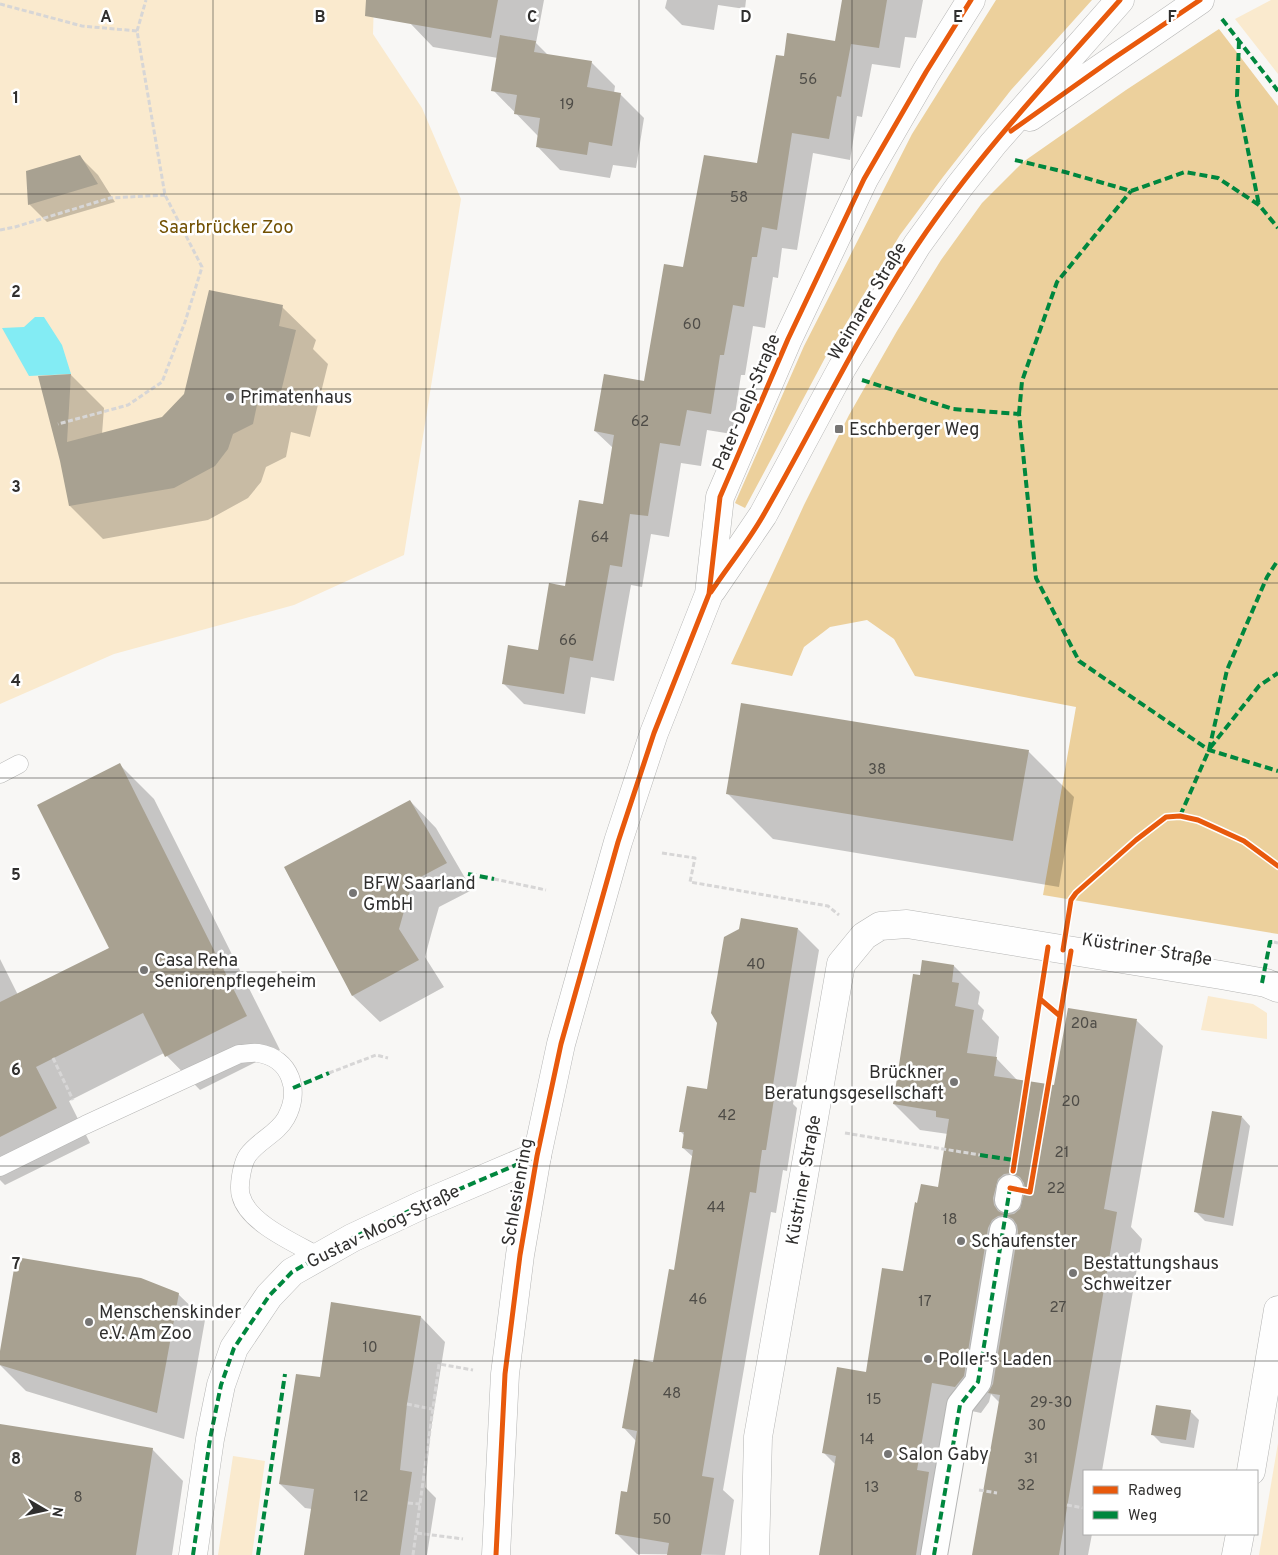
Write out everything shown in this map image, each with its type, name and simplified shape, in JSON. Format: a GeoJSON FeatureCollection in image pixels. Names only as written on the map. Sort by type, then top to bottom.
{"type":"FeatureCollection","features":[{"type":"Feature","properties":{"kind":"street","name":"Pater-Delp-Straße"},"geometry":{"type":"LineString","coordinates":[[618,842],[654,733],[709,594],[720,497],[788,338],[864,179],[916,89],[971,0]]}},
{"type":"Feature","properties":{"kind":"street","name":"Weimarer Straße"},"geometry":{"type":"LineString","coordinates":[[709,594],[763,515],[842,368],[917,245],[992,144],[1120,0]]}},
{"type":"Feature","properties":{"kind":"street"},"geometry":{"type":"LineString","coordinates":[[992,144],[1200,0]]}},
{"type":"Feature","properties":{"kind":"street","name":"Schlesienring"},"geometry":{"type":"LineString","coordinates":[[496,1555],[505,1374],[520,1255],[537,1156],[561,1044],[618,842]]}},
{"type":"Feature","properties":{"kind":"street","name":"Küstriner Straße"},"geometry":{"type":"LineString","coordinates":[[756,1555],[758,1437],[841,964],[864,936],[880,926],[907,924],[1221,975],[1266,983],[1278,988]]}},
{"type":"Feature","properties":{"kind":"street","name":"Gustav-Moog-Straße"},"geometry":{"type":"LineString","coordinates":[[193,1555],[212,1430],[221,1385],[234,1348],[269,1296],[292,1272],[318,1256],[422,1205],[537,1156]]}},
{"type":"Feature","properties":{"kind":"street"},"geometry":{"type":"LineString","coordinates":[[934,1555],[960,1405],[978,1382],[1003,1230]]}},
{"type":"Feature","properties":{"kind":"street"},"geometry":{"type":"LineString","coordinates":[[1251,1470],[1278,1310]]}},
{"type":"Feature","properties":{"kind":"street"},"geometry":{"type":"LineString","coordinates":[[1236,1555],[1240,1535]]}},
{"type":"Feature","properties":{"kind":"lane"},"geometry":{"type":"LineString","coordinates":[[0,774],[20,764]]}},
{"type":"Feature","properties":{"kind":"lane"},"geometry":{"type":"LineString","coordinates":[[0,1167],[85,1125],[239,1054],[258,1053],[278,1061],[290,1074],[293,1088],[293,1103],[286,1120],[247,1156],[239,1186],[241,1197],[246,1208],[272,1230],[318,1256]]}},
{"type":"Feature","properties":{"kind":"path"},"geometry":{"type":"LineString","coordinates":[[58,424],[128,405],[162,382],[185,322],[202,267],[164,195],[138,31],[146,0]]}},
{"type":"Feature","properties":{"kind":"path"},"geometry":{"type":"LineString","coordinates":[[0,4],[82,26],[138,31]]}},
{"type":"Feature","properties":{"kind":"path"},"geometry":{"type":"LineString","coordinates":[[0,230],[110,198],[164,195]]}},
{"type":"Feature","properties":{"kind":"path"},"geometry":{"type":"LineString","coordinates":[[662,853],[695,858],[690,882],[828,906]]}},
{"type":"Feature","properties":{"kind":"path"},"geometry":{"type":"LineString","coordinates":[[494,879],[546,890]]}},
{"type":"Feature","properties":{"kind":"path"},"geometry":{"type":"LineString","coordinates":[[330,1073],[376,1055],[388,1058]]}},
{"type":"Feature","properties":{"kind":"path"},"geometry":{"type":"LineString","coordinates":[[53,1058],[85,1125]]}},
{"type":"Feature","properties":{"kind":"path"},"geometry":{"type":"LineString","coordinates":[[812,1128],[980,1155]]}},
{"type":"Feature","properties":{"kind":"path"},"geometry":{"type":"LineString","coordinates":[[413,1555],[439,1364],[458,1368]]}},
{"type":"Feature","properties":{"kind":"path"},"geometry":{"type":"LineString","coordinates":[[407,1404],[432,1409]]}},
{"type":"Feature","properties":{"kind":"path"},"geometry":{"type":"LineString","coordinates":[[408,1503],[420,1504]]}},
{"type":"Feature","properties":{"kind":"path"},"geometry":{"type":"LineString","coordinates":[[1067,1505],[1083,1508]]}},
{"type":"Feature","properties":{"kind":"path"},"geometry":{"type":"LineString","coordinates":[[417,1533],[445,1536]]}},
{"type":"Feature","properties":{"kind":"green space","name":"Saarbrücker Zoo"},"geometry":{"type":"Polygon","coordinates":[[[0,0],[374,0],[373,34],[422,108],[461,199],[404,555],[294,605],[114,654],[0,704],[0,0]]]}},
{"type":"Feature","properties":{"kind":"green space"},"geometry":{"type":"Polygon","coordinates":[[[1271,0],[1278,0],[1278,74],[1235,19],[1271,0]]]}},
{"type":"Feature","properties":{"kind":"green space"},"geometry":{"type":"Polygon","coordinates":[[[1208,996],[1253,1004],[1267,1013],[1267,1039],[1201,1030],[1208,996]]]}},
{"type":"Feature","properties":{"kind":"green space"},"geometry":{"type":"Polygon","coordinates":[[[1278,1443],[1278,1555],[1259,1555],[1278,1443]]]}},
{"type":"Feature","properties":{"kind":"green space"},"geometry":{"type":"Polygon","coordinates":[[[233,1456],[265,1461],[252,1555],[218,1555],[233,1456]]]}},
{"type":"Feature","properties":{"kind":"shaded area"},"geometry":{"type":"Polygon","coordinates":[[[996,0],[1092,0],[1011,90],[900,235],[825,358],[745,508],[735,503],[804,346],[912,134],[996,0]]]}},
{"type":"Feature","properties":{"kind":"shaded area"},"geometry":{"type":"Polygon","coordinates":[[[1219,29],[1278,106],[1278,934],[1043,895],[1076,707],[915,676],[894,639],[867,620],[830,627],[804,647],[792,676],[731,664],[804,505],[849,415],[897,331],[941,260],[982,203],[1023,162],[1126,90],[1219,29]]]}},
{"type":"Feature","properties":{"kind":"water"},"geometry":{"type":"Polygon","coordinates":[[[35,317],[44,317],[62,345],[71,374],[29,376],[2,328],[24,327],[35,317]]]}},
{"type":"Feature","properties":{"kind":"building"},"geometry":{"type":"Polygon","coordinates":[[[366,0],[498,0],[491,38],[365,16],[366,0]]]}},
{"type":"Feature","properties":{"kind":"building"},"geometry":{"type":"Polygon","coordinates":[[[842,0],[887,0],[879,48],[851,44],[841,97],[837,96],[829,139],[792,133],[777,230],[762,227],[757,257],[752,257],[744,307],[733,305],[724,355],[720,355],[711,414],[687,410],[680,446],[660,443],[648,516],[630,514],[622,567],[610,565],[593,661],[570,657],[564,694],[502,684],[508,645],[538,650],[549,583],[565,586],[579,500],[603,504],[614,435],[594,431],[604,374],[644,381],[664,264],[683,267],[704,155],[757,163],[776,55],[784,56],[787,33],[835,41],[842,0]]]}},
{"type":"Feature","properties":{"kind":"building"},"geometry":{"type":"Polygon","coordinates":[[[500,35],[536,41],[534,52],[592,61],[587,87],[621,93],[612,146],[589,142],[587,155],[536,147],[540,118],[514,114],[517,95],[491,91],[500,35]]]}},
{"type":"Feature","properties":{"kind":"building"},"geometry":{"type":"Polygon","coordinates":[[[80,155],[98,184],[28,205],[26,171],[80,155]]]}},
{"type":"Feature","properties":{"kind":"building","name":"Primatenhaus"},"geometry":{"type":"Polygon","coordinates":[[[209,290],[283,305],[279,326],[296,330],[278,404],[258,400],[253,424],[233,434],[228,449],[215,466],[174,488],[69,506],[60,461],[38,376],[71,374],[67,442],[162,417],[184,394],[209,290]]]}},
{"type":"Feature","properties":{"kind":"building"},"geometry":{"type":"Polygon","coordinates":[[[741,703],[1029,750],[1013,841],[726,794],[741,703]]]}},
{"type":"Feature","properties":{"kind":"building","name":"Casa Reha Seniorenpflegeheim"},"geometry":{"type":"Polygon","coordinates":[[[120,763],[247,1016],[165,1057],[143,1013],[36,1067],[57,1108],[0,1137],[0,1002],[109,948],[37,805],[120,763]]]}},
{"type":"Feature","properties":{"kind":"building","name":"BFW Saarland GmbH"},"geometry":{"type":"Polygon","coordinates":[[[410,800],[447,863],[413,881],[406,904],[399,929],[419,960],[352,996],[284,867],[410,800]]]}},
{"type":"Feature","properties":{"kind":"building"},"geometry":{"type":"Polygon","coordinates":[[[741,918],[798,928],[773,1085],[776,1086],[766,1150],[762,1150],[756,1193],[750,1192],[702,1476],[714,1478],[701,1555],[667,1555],[669,1543],[615,1534],[621,1491],[627,1492],[637,1431],[622,1428],[634,1359],[653,1362],[669,1269],[674,1270],[693,1150],[682,1148],[684,1132],[679,1132],[687,1086],[707,1089],[717,1023],[711,1013],[724,937],[739,929],[741,918]]]}},
{"type":"Feature","properties":{"kind":"building"},"geometry":{"type":"Polygon","coordinates":[[[922,960],[954,965],[952,982],[959,983],[955,1006],[974,1010],[967,1053],[997,1057],[994,1076],[1054,1085],[1068,1008],[1137,1019],[1104,1209],[1117,1212],[1059,1555],[972,1555],[1000,1395],[988,1393],[993,1384],[1018,1232],[1017,1225],[1013,1219],[1005,1215],[998,1216],[992,1220],[988,1228],[964,1376],[955,1387],[932,1383],[917,1470],[929,1472],[916,1555],[819,1555],[836,1456],[822,1453],[837,1367],[866,1372],[882,1268],[903,1271],[915,1202],[917,1203],[921,1184],[938,1187],[949,1119],[936,1117],[936,1111],[893,1104],[913,974],[920,975],[922,960]],[[1012,1173],[1004,1174],[998,1179],[993,1198],[994,1205],[998,1211],[1006,1215],[1014,1214],[1020,1209],[1025,1190],[1024,1183],[1020,1177],[1012,1173]]]}},
{"type":"Feature","properties":{"kind":"building"},"geometry":{"type":"Polygon","coordinates":[[[1212,1111],[1242,1116],[1224,1218],[1194,1212],[1212,1111]]]}},
{"type":"Feature","properties":{"kind":"building","name":"Menschenskinder e.V. Am Zoo"},"geometry":{"type":"Polygon","coordinates":[[[16,1257],[141,1278],[179,1293],[157,1413],[0,1365],[0,1351],[16,1257]]]}},
{"type":"Feature","properties":{"kind":"building"},"geometry":{"type":"Polygon","coordinates":[[[331,1302],[421,1316],[407,1404],[400,1470],[412,1472],[400,1555],[304,1555],[314,1489],[279,1484],[296,1374],[320,1377],[331,1302]]]}},
{"type":"Feature","properties":{"kind":"building"},"geometry":{"type":"Polygon","coordinates":[[[1156,1405],[1191,1410],[1186,1440],[1151,1435],[1156,1405]]]}},
{"type":"Feature","properties":{"kind":"building"},"geometry":{"type":"Polygon","coordinates":[[[0,1424],[153,1448],[136,1555],[0,1555],[0,1424]]]}},
{"type":"Feature","properties":{"kind":"marked path"},"geometry":{"type":"LineString","coordinates":[[1222,19],[1278,91]]}},
{"type":"Feature","properties":{"kind":"marked path"},"geometry":{"type":"LineString","coordinates":[[1239,41],[1237,96],[1259,205]]}},
{"type":"Feature","properties":{"kind":"marked path"},"geometry":{"type":"LineString","coordinates":[[1015,160],[1131,191],[1185,172],[1218,178],[1259,205],[1278,228]]}},
{"type":"Feature","properties":{"kind":"marked path"},"geometry":{"type":"LineString","coordinates":[[1019,414],[1022,381],[1057,282],[1131,191]]}},
{"type":"Feature","properties":{"kind":"marked path"},"geometry":{"type":"LineString","coordinates":[[862,380],[953,409],[1019,414],[1036,578],[1079,661],[1209,750],[1278,771]]}},
{"type":"Feature","properties":{"kind":"marked path"},"geometry":{"type":"LineString","coordinates":[[1180,816],[1209,750],[1227,670],[1267,577],[1278,560]]}},
{"type":"Feature","properties":{"kind":"marked path"},"geometry":{"type":"LineString","coordinates":[[1210,748],[1259,686],[1278,673]]}},
{"type":"Feature","properties":{"kind":"marked path"},"geometry":{"type":"LineString","coordinates":[[468,874],[494,879]]}},
{"type":"Feature","properties":{"kind":"marked path"},"geometry":{"type":"LineString","coordinates":[[1262,983],[1270,942],[1274,942]]}},
{"type":"Feature","properties":{"kind":"marked path"},"geometry":{"type":"LineString","coordinates":[[293,1088],[329,1073]]}},
{"type":"Feature","properties":{"kind":"marked path"},"geometry":{"type":"LineString","coordinates":[[980,1155],[1014,1160]]}},
{"type":"Feature","properties":{"kind":"marked path"},"geometry":{"type":"LineString","coordinates":[[193,1555],[210,1439],[221,1385],[234,1348],[269,1296],[292,1272],[352,1238],[422,1205],[537,1156]]}},
{"type":"Feature","properties":{"kind":"marked path"},"geometry":{"type":"LineString","coordinates":[[934,1555],[960,1405],[978,1382],[1010,1188],[1014,1189]]}},
{"type":"Feature","properties":{"kind":"marked path"},"geometry":{"type":"LineString","coordinates":[[258,1555],[285,1374]]}},
{"type":"Feature","properties":{"kind":"cycle path"},"geometry":{"type":"LineString","coordinates":[[496,1555],[505,1374],[520,1255],[537,1156],[561,1044],[618,842],[654,733],[709,594],[720,497],[788,339],[864,179],[926,72],[971,0]]}},
{"type":"Feature","properties":{"kind":"cycle path"},"geometry":{"type":"LineString","coordinates":[[711,592],[758,524],[857,343],[918,244],[989,149],[1120,0]]}},
{"type":"Feature","properties":{"kind":"cycle path"},"geometry":{"type":"LineString","coordinates":[[1011,131],[1200,0]]}},
{"type":"Feature","properties":{"kind":"cycle path"},"geometry":{"type":"LineString","coordinates":[[1063,950],[1071,900],[1076,893],[1136,840],[1166,817],[1180,816],[1198,820],[1244,841],[1278,866]]}},
{"type":"Feature","properties":{"kind":"cycle path"},"geometry":{"type":"LineString","coordinates":[[1013,1171],[1048,947]]}},
{"type":"Feature","properties":{"kind":"cycle path"},"geometry":{"type":"LineString","coordinates":[[1060,1016],[1071,951]]}},
{"type":"Feature","properties":{"kind":"cycle path"},"geometry":{"type":"LineString","coordinates":[[1010,1188],[1030,1192],[1060,1016],[1040,999]]}},
{"type":"Feature","properties":{"kind":"place","name":"Primatenhaus"},"geometry":{"type":"Point","coordinates":[230,397]}},
{"type":"Feature","properties":{"kind":"place","name":"Eschberger Weg"},"geometry":{"type":"Point","coordinates":[839,429]}},
{"type":"Feature","properties":{"kind":"place","name":"BFW Saarland GmbH"},"geometry":{"type":"Point","coordinates":[353,893]}},
{"type":"Feature","properties":{"kind":"place","name":"Casa Reha Seniorenpflegeheim"},"geometry":{"type":"Point","coordinates":[144,970]}},
{"type":"Feature","properties":{"kind":"place","name":"Brückner Beratungsgesellschaft"},"geometry":{"type":"Point","coordinates":[954,1082]}},
{"type":"Feature","properties":{"kind":"place","name":"Schaufenster"},"geometry":{"type":"Point","coordinates":[961,1241]}},
{"type":"Feature","properties":{"kind":"place","name":"Bestattungshaus Schweitzer"},"geometry":{"type":"Point","coordinates":[1073,1273]}},
{"type":"Feature","properties":{"kind":"place","name":"Menschenskinder e.V. Am Zoo"},"geometry":{"type":"Point","coordinates":[89,1322]}},
{"type":"Feature","properties":{"kind":"place","name":"Poller's Laden"},"geometry":{"type":"Point","coordinates":[928,1359]}},
{"type":"Feature","properties":{"kind":"place","name":"Salon Gaby"},"geometry":{"type":"Point","coordinates":[888,1454]}}]}
